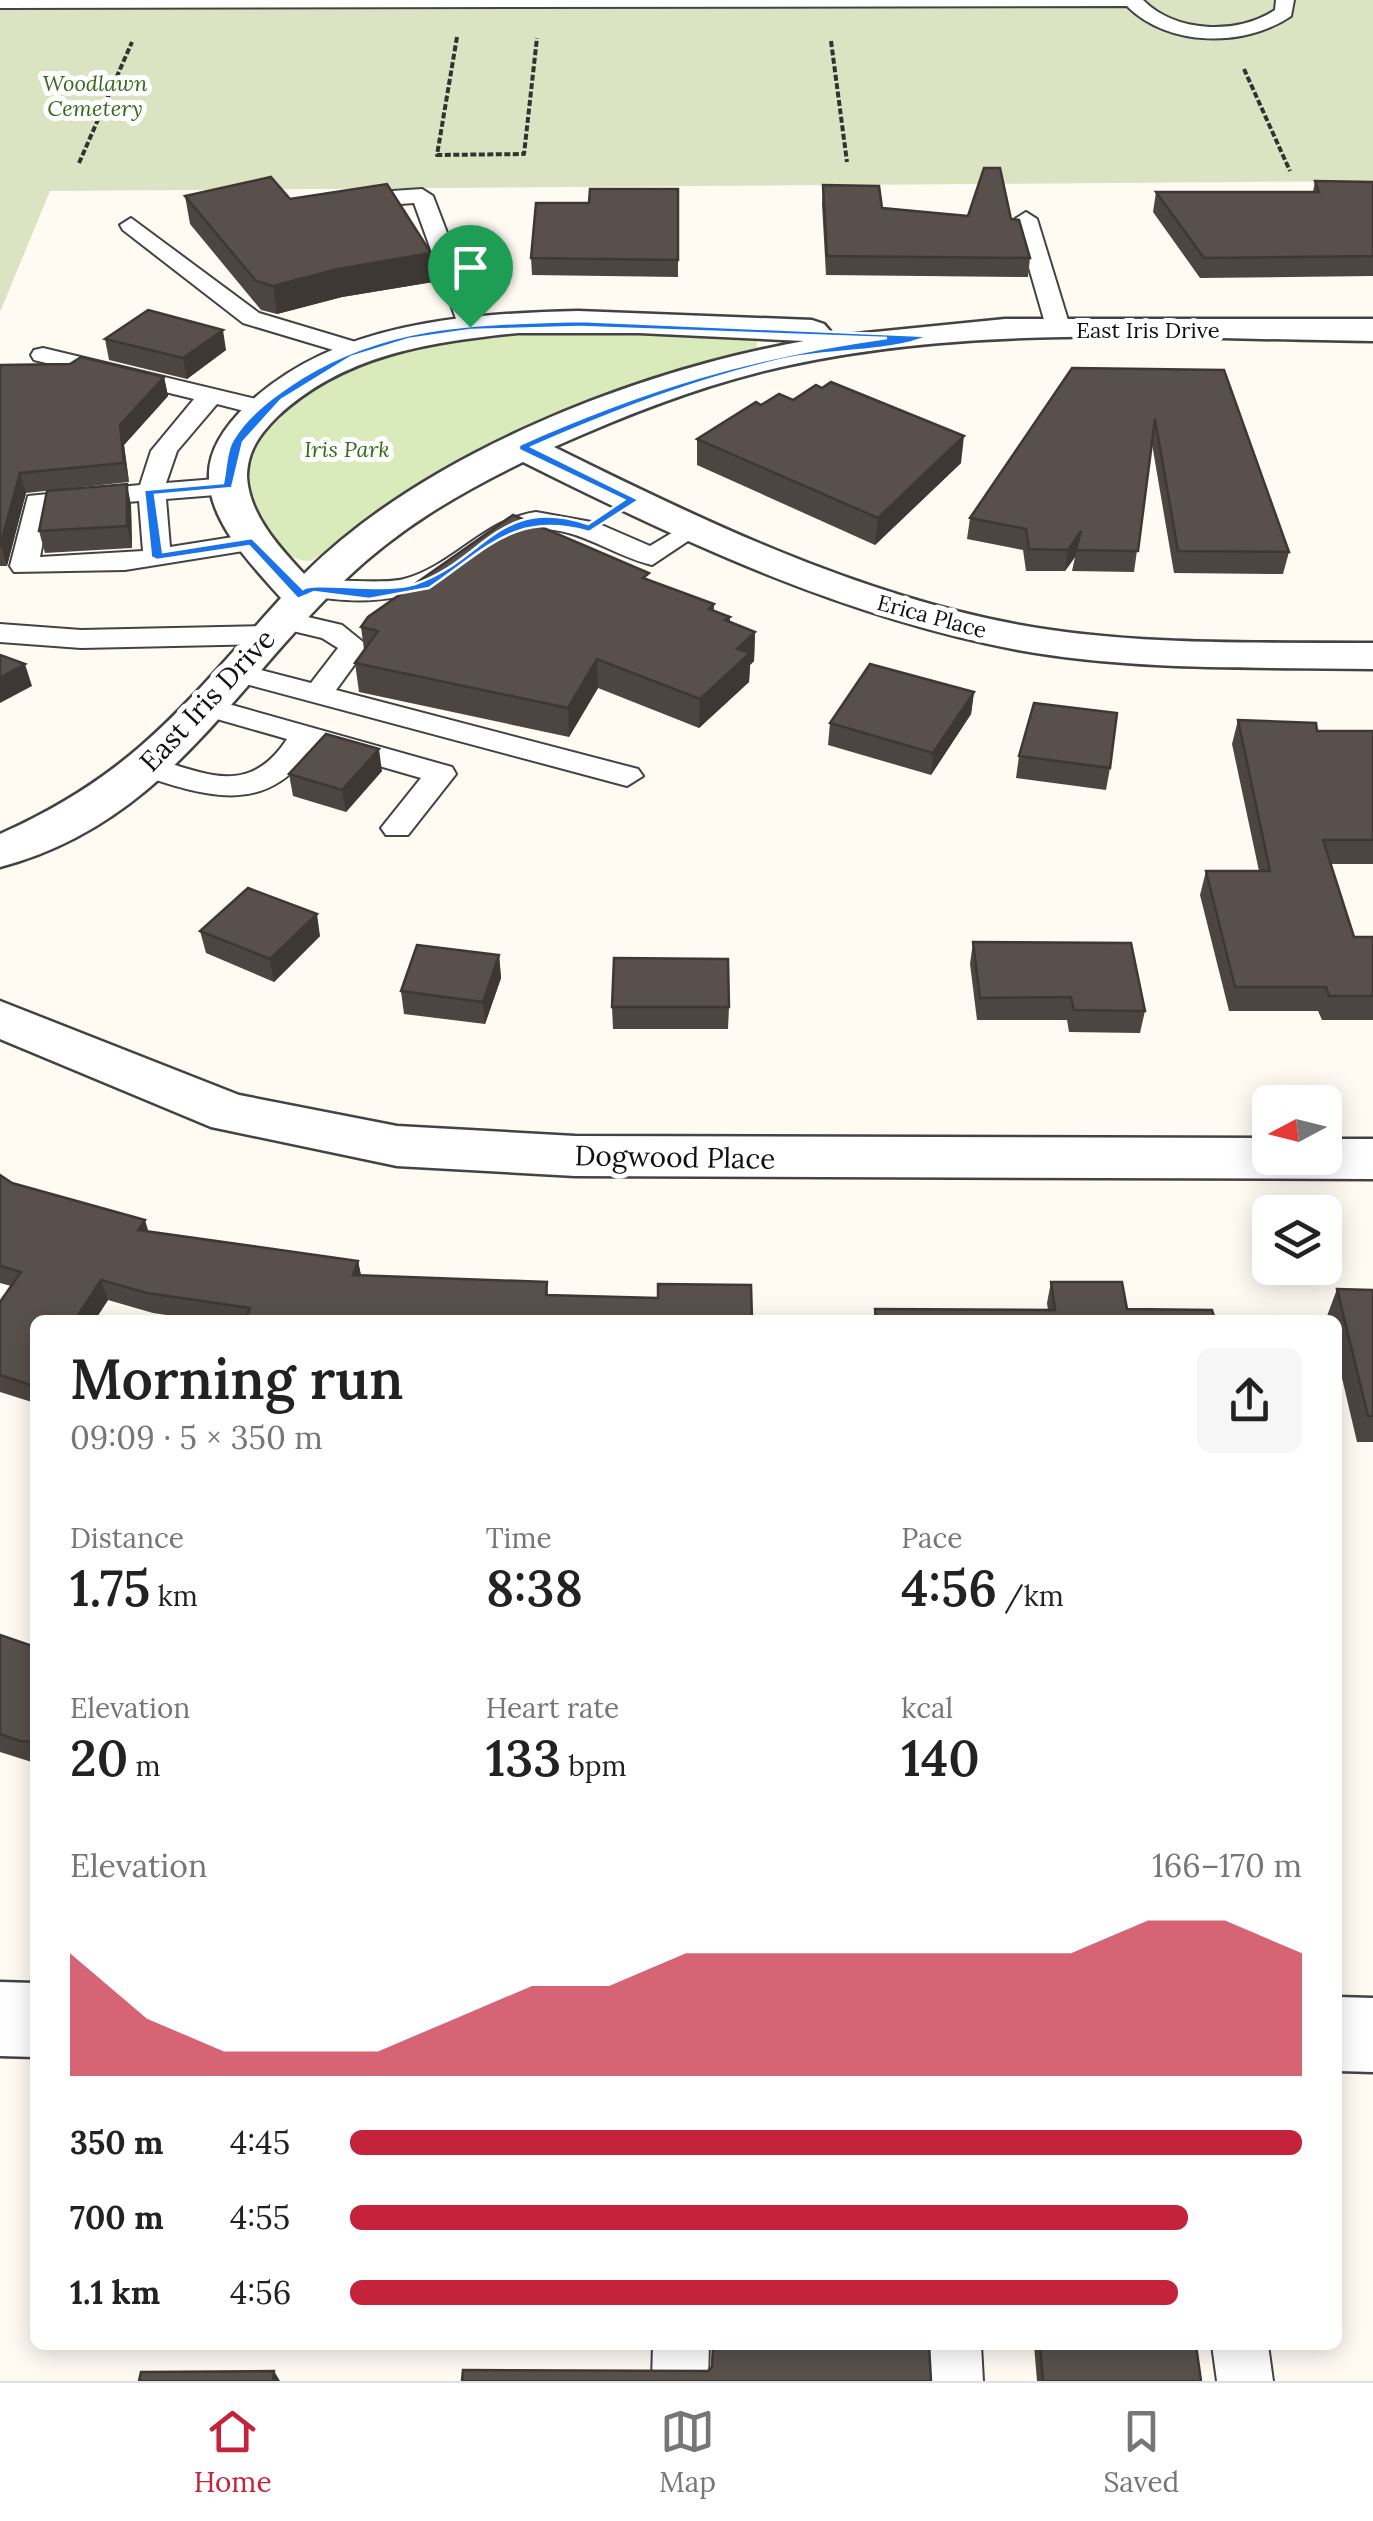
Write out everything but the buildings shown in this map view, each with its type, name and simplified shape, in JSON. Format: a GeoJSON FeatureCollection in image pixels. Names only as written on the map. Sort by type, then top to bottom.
{"type":"FeatureCollection","features":[{"type":"Feature","properties":{"kind":"street","name":"East Iris Drive"},"geometry":{"type":"LineString","coordinates":[[228,486],[237,441],[264,408],[313,374],[360,350],[407,336],[470,327],[580,324],[923,336],[1060,330],[1373,330]]}},
{"type":"Feature","properties":{"kind":"street","name":"East Iris Drive"},"geometry":{"type":"LineString","coordinates":[[0,852],[83,811],[148,767],[208,707],[291,610],[391,520],[522,447],[626,402],[789,354],[923,336]]}},
{"type":"Feature","properties":{"kind":"street","name":"Erica Place"},"geometry":{"type":"LineString","coordinates":[[522,447],[694,527],[866,598],[1022,638],[1135,650],[1373,656]]}},
{"type":"Feature","properties":{"kind":"street"},"geometry":{"type":"LineString","coordinates":[[228,486],[234,512],[291,610]]}},
{"type":"Feature","properties":{"kind":"street","name":"Dogwood Place"},"geometry":{"type":"LineString","coordinates":[[0,1020],[230,1113],[397,1146],[575,1156],[1373,1160]]}},
{"type":"Feature","properties":{"kind":"street"},"geometry":{"type":"LineString","coordinates":[[0,2019],[30,2020]]}},
{"type":"Feature","properties":{"kind":"street"},"geometry":{"type":"LineString","coordinates":[[1342,2034],[1373,2035]]}},
{"type":"Feature","properties":{"kind":"lane"},"geometry":{"type":"LineString","coordinates":[[0,2],[1132,0],[1146,14],[1168,23],[1226,30],[1273,21],[1285,10],[1285,0]]}},
{"type":"Feature","properties":{"kind":"lane"},"geometry":{"type":"LineString","coordinates":[[323,203],[422,196],[470,327]]}},
{"type":"Feature","properties":{"kind":"lane"},"geometry":{"type":"LineString","coordinates":[[1026,219],[1060,330]]}},
{"type":"Feature","properties":{"kind":"lane"},"geometry":{"type":"LineString","coordinates":[[131,225],[251,318],[360,350]]}},
{"type":"Feature","properties":{"kind":"lane"},"geometry":{"type":"LineString","coordinates":[[43,355],[264,408]]}},
{"type":"Feature","properties":{"kind":"lane"},"geometry":{"type":"LineString","coordinates":[[157,557],[148,492],[167,444],[211,396]]}},
{"type":"Feature","properties":{"kind":"lane"},"geometry":{"type":"LineString","coordinates":[[228,486],[37,502],[24,566],[157,557],[252,542]]}},
{"type":"Feature","properties":{"kind":"lane"},"geometry":{"type":"LineString","coordinates":[[589,528],[633,500]]}},
{"type":"Feature","properties":{"kind":"lane"},"geometry":{"type":"LineString","coordinates":[[0,633],[81,640],[408,590],[425,585],[518,523],[564,520],[652,556],[694,527]]}},
{"type":"Feature","properties":{"kind":"lane"},"geometry":{"type":"LineString","coordinates":[[291,610],[348,638],[354,646],[317,694]]}},
{"type":"Feature","properties":{"kind":"lane"},"geometry":{"type":"LineString","coordinates":[[236,673],[628,776]]}},
{"type":"Feature","properties":{"kind":"lane"},"geometry":{"type":"LineString","coordinates":[[208,707],[441,774],[397,828]]}},
{"type":"Feature","properties":{"kind":"lane"},"geometry":{"type":"LineString","coordinates":[[148,767],[226,790],[280,771],[306,735]]}},
{"type":"Feature","properties":{"kind":"lane"},"geometry":{"type":"LineString","coordinates":[[680,2381],[681,2350]]}},
{"type":"Feature","properties":{"kind":"lane"},"geometry":{"type":"LineString","coordinates":[[953,2350],[955,2381]]}},
{"type":"Feature","properties":{"kind":"lane"},"geometry":{"type":"LineString","coordinates":[[1241,2350],[1245,2381]]}},
{"type":"Feature","properties":{"kind":"path"},"geometry":{"type":"LineString","coordinates":[[826,1],[848,162]]}},
{"type":"Feature","properties":{"kind":"path"},"geometry":{"type":"LineString","coordinates":[[79,163],[149,2]]}},
{"type":"Feature","properties":{"kind":"path"},"geometry":{"type":"LineString","coordinates":[[463,2],[437,155],[524,154],[541,2]]}},
{"type":"Feature","properties":{"kind":"path"},"geometry":{"type":"LineString","coordinates":[[1226,30],[1290,171]]}},
{"type":"Feature","properties":{"kind":"green space","name":"Woodlawn Cemetery"},"geometry":{"type":"Polygon","coordinates":[[[0,0],[1373,0],[1373,181],[50,191],[0,312],[0,0]]]}},
{"type":"Feature","properties":{"kind":"green space","name":"Iris Park"},"geometry":{"type":"Polygon","coordinates":[[[606,334],[737,336],[757,341],[757,349],[623,388],[539,423],[414,489],[311,561],[295,558],[270,537],[250,485],[253,453],[272,421],[318,383],[370,358],[427,343],[606,334]]]}},
{"type":"Feature","properties":{"kind":"route"},"geometry":{"type":"LineString","coordinates":[[580,324],[923,336],[789,354],[731,369],[626,402],[522,447],[633,500],[589,528],[564,520],[518,523],[425,585],[408,590],[369,595],[311,588],[302,596],[252,542],[157,557],[148,492],[228,486],[230,461],[247,426],[300,382],[348,354],[407,336],[470,327],[580,324]]}}]}
